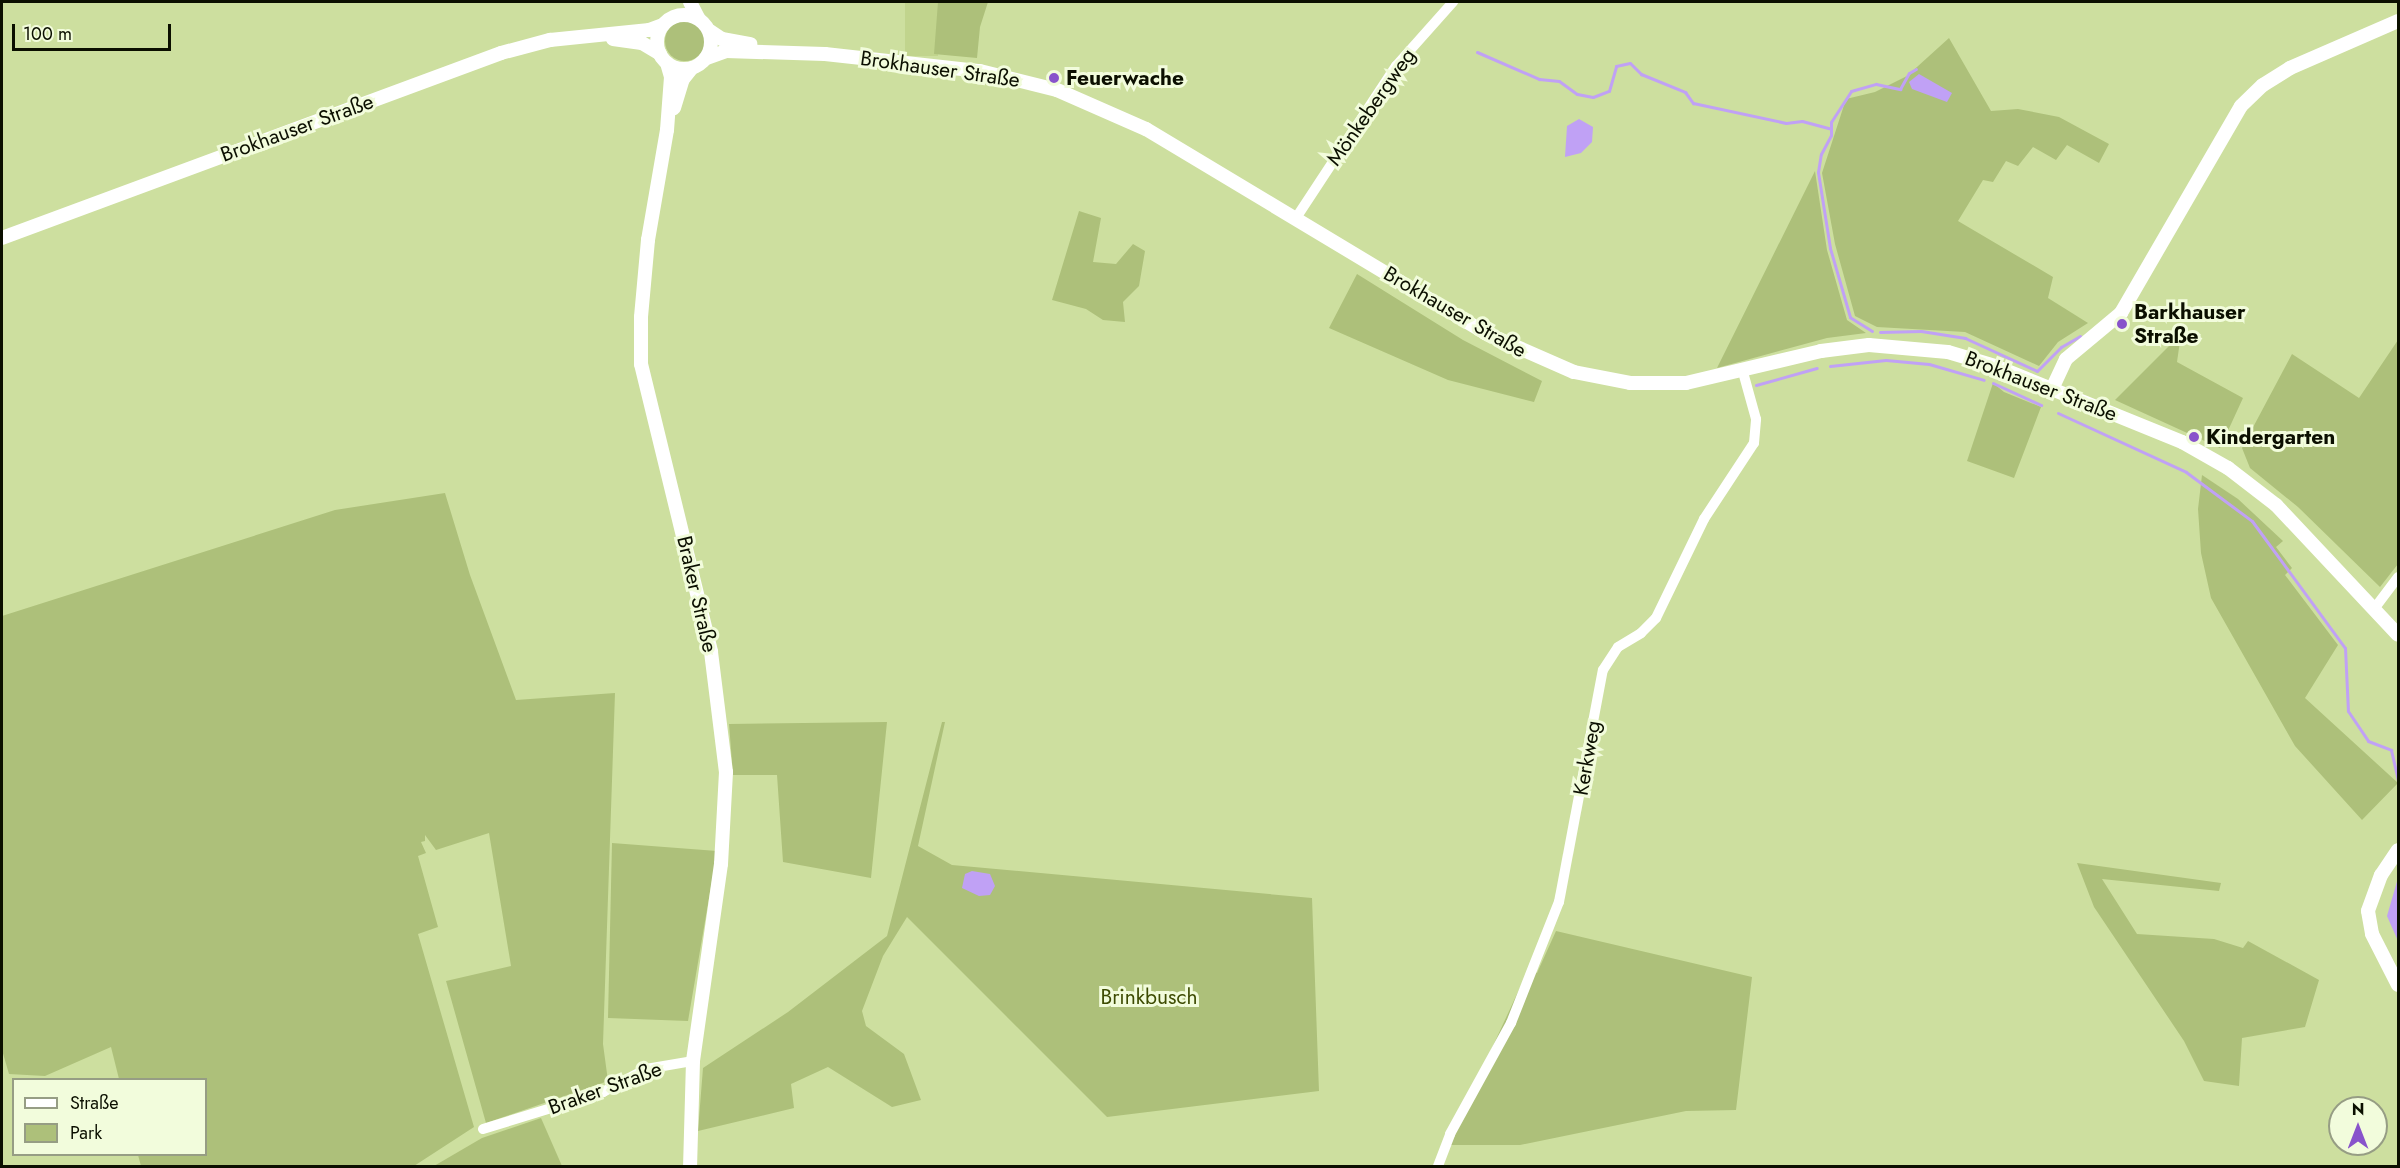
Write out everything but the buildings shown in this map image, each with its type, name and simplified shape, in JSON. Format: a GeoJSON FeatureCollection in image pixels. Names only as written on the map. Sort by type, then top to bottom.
{"type":"FeatureCollection","features":[{"type":"Feature","properties":{"kind":"street"},"geometry":{"type":"LineString","coordinates":[[680,2],[657,39],[663,59],[692,69],[707,58],[711,50],[710,31],[698,18],[690,2]]}},
{"type":"Feature","properties":{"kind":"street","name":"Mönkebergweg"},"geometry":{"type":"LineString","coordinates":[[1296,218],[1396,66],[1453,2]]}},
{"type":"Feature","properties":{"kind":"street"},"geometry":{"type":"LineString","coordinates":[[668,21],[698,18]]}},
{"type":"Feature","properties":{"kind":"street","name":"Brokhauser Straße"},"geometry":{"type":"LineString","coordinates":[[2,238],[501,53],[550,40],[596,36],[668,21]]}},
{"type":"Feature","properties":{"kind":"street"},"geometry":{"type":"LineString","coordinates":[[2052,389],[2066,359],[2121,313],[2241,106],[2263,85],[2290,68],[2398,21]]}},
{"type":"Feature","properties":{"kind":"street","name":"Brokhauser Straße"},"geometry":{"type":"LineString","coordinates":[[710,31],[722,39],[786,51],[980,71],[1057,90],[1138,124],[1485,333],[1560,367],[1630,383],[1686,383],[1743,372],[1821,351],[1893,346],[1973,359],[2193,447],[2228,468],[2276,505],[2398,635]]}},
{"type":"Feature","properties":{"kind":"street","name":"Brokhauser Straße"},"geometry":{"type":"LineString","coordinates":[[596,36],[642,44],[663,59]]}},
{"type":"Feature","properties":{"kind":"street","name":"Brokhauser Straße"},"geometry":{"type":"LineString","coordinates":[[707,58],[721,51],[786,51]]}},
{"type":"Feature","properties":{"kind":"street","name":"Braker Straße"},"geometry":{"type":"LineString","coordinates":[[663,59],[671,77],[667,130],[646,260],[641,364],[711,652],[726,771],[722,864],[693,1061],[690,1167]]}},
{"type":"Feature","properties":{"kind":"street","name":"Braker Straße"},"geometry":{"type":"LineString","coordinates":[[667,130],[683,79],[692,69]]}},
{"type":"Feature","properties":{"kind":"street","name":"Kerkweg"},"geometry":{"type":"LineString","coordinates":[[1438,1167],[1450,1134],[1511,1023],[1559,902],[1603,670],[1618,647],[1641,633],[1656,618],[1704,519],[1754,443],[1756,419],[1743,372]]}},
{"type":"Feature","properties":{"kind":"street"},"geometry":{"type":"LineString","coordinates":[[2374,609],[2398,578]]}},
{"type":"Feature","properties":{"kind":"street"},"geometry":{"type":"LineString","coordinates":[[2398,850],[2381,875],[2368,911],[2372,934],[2398,985]]}},
{"type":"Feature","properties":{"kind":"street","name":"Braker Straße"},"geometry":{"type":"LineString","coordinates":[[483,1129],[603,1092],[646,1068],[693,1061]]}},
{"type":"Feature","properties":{"kind":"shaded area"},"geometry":{"type":"Polygon","coordinates":[[[905,2],[938,2],[938,56],[905,56],[905,2]]]}},
{"type":"Feature","properties":{"kind":"shaded area"},"geometry":{"type":"Polygon","coordinates":[[[1919,74],[1952,93],[1947,102],[1912,89],[1909,82],[1919,74]]]}},
{"type":"Feature","properties":{"kind":"shaded area"},"geometry":{"type":"Polygon","coordinates":[[[1579,119],[1593,127],[1592,142],[1581,153],[1565,157],[1567,126],[1579,119]]]}},
{"type":"Feature","properties":{"kind":"shaded area"},"geometry":{"type":"Polygon","coordinates":[[[972,871],[990,874],[995,886],[990,895],[979,896],[962,888],[965,874],[972,871]]]}},
{"type":"Feature","properties":{"kind":"shaded area"},"geometry":{"type":"Polygon","coordinates":[[[2398,878],[2398,941],[2387,916],[2398,878]]]}},
{"type":"Feature","properties":{"kind":"green space"},"geometry":{"type":"Polygon","coordinates":[[[938,2],[988,2],[980,27],[977,58],[934,54],[938,2]]]}},
{"type":"Feature","properties":{"kind":"green space"},"geometry":{"type":"Polygon","coordinates":[[[685,21],[693,22],[699,27],[704,33],[704,49],[699,55],[693,60],[685,61],[677,60],[671,55],[666,49],[665,41],[666,33],[671,27],[677,22],[685,21]]]}},
{"type":"Feature","properties":{"kind":"green space"},"geometry":{"type":"Polygon","coordinates":[[[1949,38],[1991,111],[2018,109],[2059,117],[2109,144],[2099,163],[2067,145],[2056,160],[2033,147],[2018,166],[2006,161],[1993,182],[1983,180],[1958,221],[2053,277],[2048,298],[2088,323],[2058,342],[2039,366],[1965,332],[1877,327],[1855,316],[1835,244],[1822,173],[1846,99],[1875,92],[1907,76],[1949,38]]]}},
{"type":"Feature","properties":{"kind":"green space"},"geometry":{"type":"Polygon","coordinates":[[[1815,171],[1827,250],[1847,320],[1866,333],[1827,338],[1717,368],[1815,171]]]}},
{"type":"Feature","properties":{"kind":"green space"},"geometry":{"type":"Polygon","coordinates":[[[1079,211],[1101,218],[1093,262],[1116,264],[1133,244],[1145,251],[1139,286],[1123,302],[1125,322],[1103,320],[1086,309],[1052,300],[1079,211]]]}},
{"type":"Feature","properties":{"kind":"green space"},"geometry":{"type":"Polygon","coordinates":[[[1357,274],[1463,340],[1542,381],[1534,402],[1448,380],[1329,328],[1357,274]]]}},
{"type":"Feature","properties":{"kind":"green space"},"geometry":{"type":"Polygon","coordinates":[[[2181,334],[2177,362],[2243,398],[2220,448],[2115,400],[2181,334]]]}},
{"type":"Feature","properties":{"kind":"green space"},"geometry":{"type":"Polygon","coordinates":[[[2398,340],[2398,564],[2380,587],[2298,507],[2250,468],[2242,448],[2292,354],[2359,398],[2398,340]]]}},
{"type":"Feature","properties":{"kind":"green space"},"geometry":{"type":"Polygon","coordinates":[[[1993,383],[2004,392],[2041,407],[2014,478],[1967,461],[1993,383]]]}},
{"type":"Feature","properties":{"kind":"green space"},"geometry":{"type":"Polygon","coordinates":[[[2202,475],[2238,499],[2283,541],[2276,547],[2292,568],[2285,575],[2338,645],[2305,698],[2398,783],[2362,820],[2295,746],[2211,598],[2201,553],[2198,509],[2202,475]]]}},
{"type":"Feature","properties":{"kind":"green space"},"geometry":{"type":"Polygon","coordinates":[[[445,493],[470,575],[516,700],[615,693],[603,1044],[608,1081],[486,1123],[446,981],[511,966],[489,833],[436,850],[425,835],[425,841],[421,842],[426,853],[418,856],[438,927],[418,934],[474,1127],[414,1166],[141,1166],[138,1156],[207,1156],[207,1078],[119,1078],[111,1047],[45,1076],[9,1074],[2,1050],[2,616],[335,510],[445,493]]]}},
{"type":"Feature","properties":{"kind":"green space"},"geometry":{"type":"Polygon","coordinates":[[[887,722],[871,878],[783,862],[777,775],[733,775],[729,724],[887,722]]]}},
{"type":"Feature","properties":{"kind":"green space","name":"Brinkbusch"},"geometry":{"type":"Polygon","coordinates":[[[942,722],[945,722],[918,846],[952,865],[1312,898],[1319,1091],[1107,1117],[907,917],[883,956],[862,1011],[866,1026],[904,1054],[921,1100],[892,1107],[828,1067],[791,1084],[794,1108],[698,1131],[703,1068],[788,1012],[887,936],[942,722]]]}},
{"type":"Feature","properties":{"kind":"green space"},"geometry":{"type":"Polygon","coordinates":[[[612,843],[717,851],[688,1021],[608,1018],[612,843]]]}},
{"type":"Feature","properties":{"kind":"green space"},"geometry":{"type":"Polygon","coordinates":[[[2077,863],[2221,883],[2219,891],[2102,879],[2137,934],[2214,939],[2243,948],[2248,941],[2319,980],[2305,1027],[2242,1038],[2239,1086],[2204,1081],[2184,1041],[2094,907],[2077,863]]]}},
{"type":"Feature","properties":{"kind":"green space"},"geometry":{"type":"Polygon","coordinates":[[[1556,931],[1752,977],[1736,1110],[1686,1111],[1520,1145],[1447,1145],[1529,968],[1537,973],[1556,931]]]}},
{"type":"Feature","properties":{"kind":"green space"},"geometry":{"type":"Polygon","coordinates":[[[541,1118],[562,1166],[434,1166],[482,1138],[541,1118]]]}},
{"type":"Feature","properties":{"kind":"waterway"},"geometry":{"type":"LineString","coordinates":[[1477,52],[1539,79],[1559,81],[1577,94],[1593,97],[1609,91],[1616,66],[1630,63],[1641,74],[1685,92],[1693,103],[1786,123],[1802,121],[1829,128]]}},
{"type":"Feature","properties":{"kind":"waterway"},"geometry":{"type":"LineString","coordinates":[[1872,331],[1850,317],[1830,248],[1818,172],[1821,154],[1831,135],[1831,122],[1851,91],[1876,84],[1900,89],[1909,73],[1916,69]]}},
{"type":"Feature","properties":{"kind":"waterway"},"geometry":{"type":"LineString","coordinates":[[1880,332],[1921,331],[1965,338],[2037,371],[2061,347],[2080,336]]}},
{"type":"Feature","properties":{"kind":"waterway"},"geometry":{"type":"LineString","coordinates":[[1830,366],[1886,360],[1929,364],[1984,380]]}},
{"type":"Feature","properties":{"kind":"waterway"},"geometry":{"type":"LineString","coordinates":[[1756,385],[1817,368]]}},
{"type":"Feature","properties":{"kind":"waterway"},"geometry":{"type":"LineString","coordinates":[[1993,383],[2041,405]]}},
{"type":"Feature","properties":{"kind":"waterway"},"geometry":{"type":"LineString","coordinates":[[2058,413],[2186,472],[2252,521],[2345,648],[2348,711],[2368,741],[2391,750],[2398,781]]}},
{"type":"Feature","properties":{"kind":"waterway"},"geometry":{"type":"LineString","coordinates":[[2398,783],[2398,809]]}},
{"type":"Feature","properties":{"kind":"place","name":"Feuerwache"},"geometry":{"type":"Point","coordinates":[1054,78]}},
{"type":"Feature","properties":{"kind":"place","name":"Barkhauser Straße"},"geometry":{"type":"Point","coordinates":[2122,324]}},
{"type":"Feature","properties":{"kind":"place","name":"Kindergarten"},"geometry":{"type":"Point","coordinates":[2194,437]}}]}
